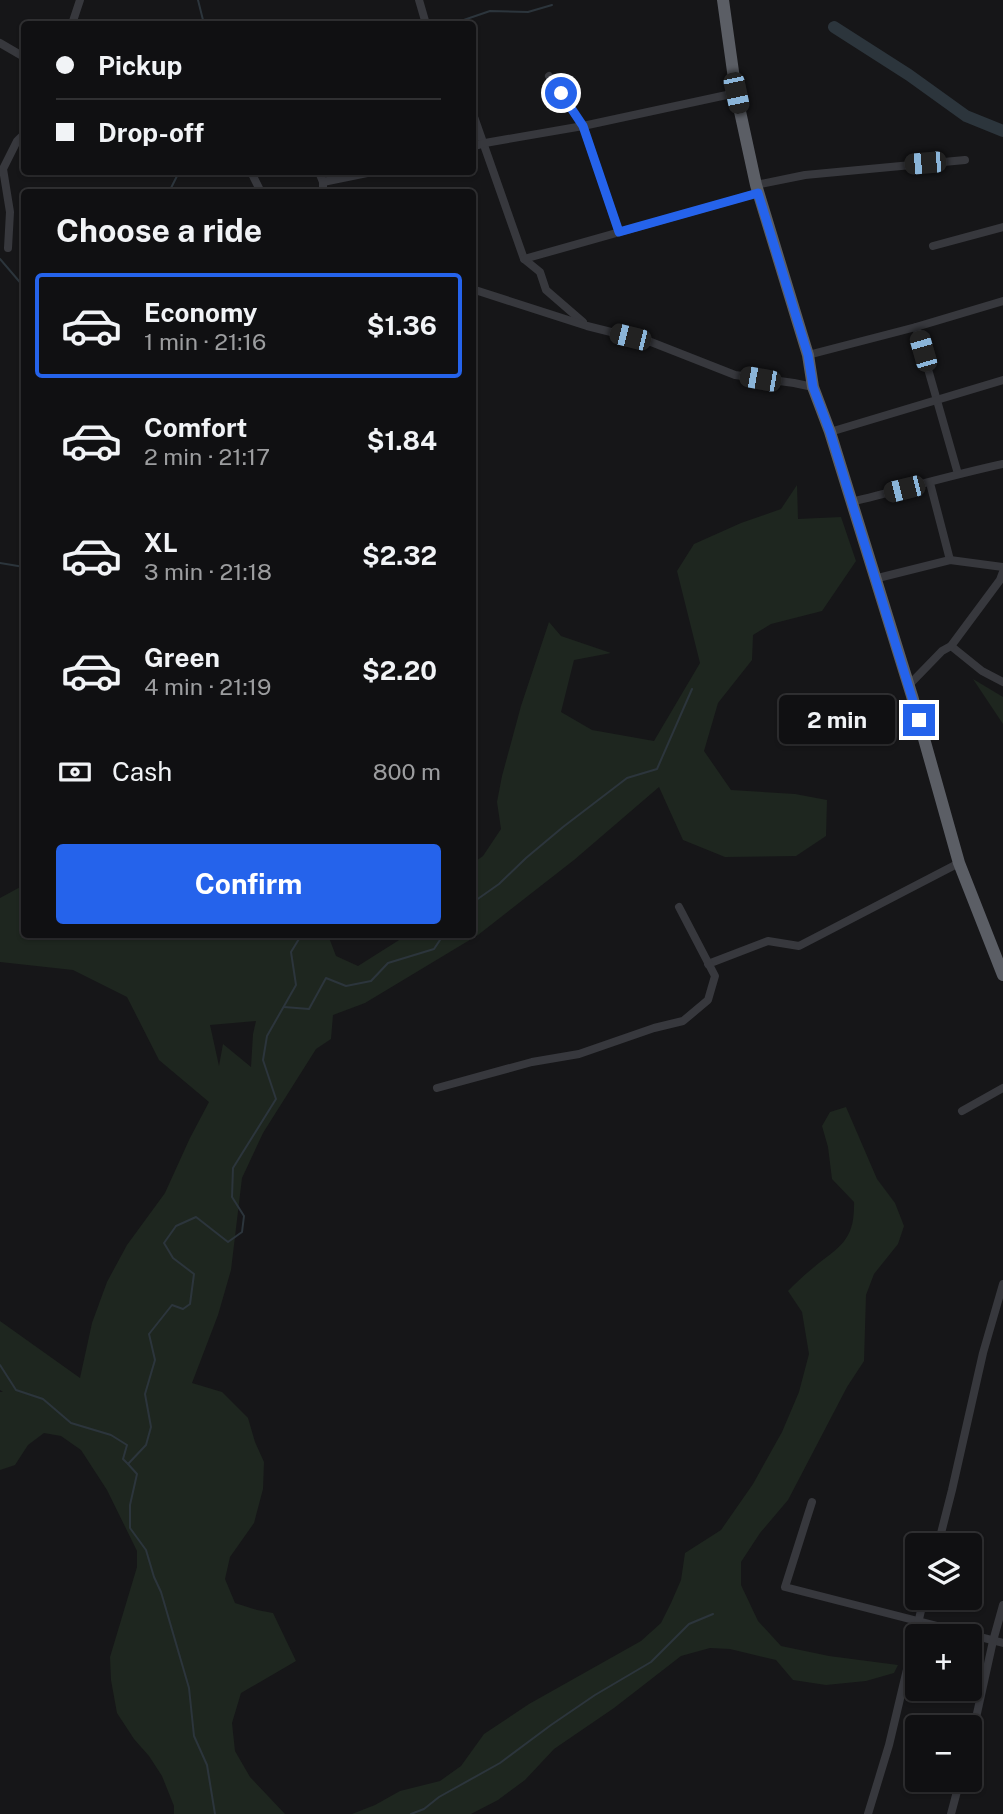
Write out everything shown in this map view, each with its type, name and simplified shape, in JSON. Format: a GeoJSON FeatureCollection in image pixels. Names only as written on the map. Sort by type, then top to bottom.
{"type":"FeatureCollection","features":[{"type":"Feature","properties":{"kind":"highway"},"geometry":{"type":"LineString","coordinates":[[723,0],[736,93],[757,189],[808,355],[813,387],[830,432],[912,696],[959,863],[1002,970]]}},
{"type":"Feature","properties":{"kind":"street"},"geometry":{"type":"LineString","coordinates":[[73,21],[80,0]]}},
{"type":"Feature","properties":{"kind":"street"},"geometry":{"type":"LineString","coordinates":[[419,0],[425,21]]}},
{"type":"Feature","properties":{"kind":"street"},"geometry":{"type":"LineString","coordinates":[[0,43],[21,55]]}},
{"type":"Feature","properties":{"kind":"street"},"geometry":{"type":"LineString","coordinates":[[549,76],[583,126],[619,232]]}},
{"type":"Feature","properties":{"kind":"street"},"geometry":{"type":"LineString","coordinates":[[476,146],[736,93]]}},
{"type":"Feature","properties":{"kind":"street"},"geometry":{"type":"LineString","coordinates":[[476,121],[524,259],[540,272],[546,290],[587,326]]}},
{"type":"Feature","properties":{"kind":"street"},"geometry":{"type":"LineString","coordinates":[[8,248],[10,212],[3,169],[21,137]]}},
{"type":"Feature","properties":{"kind":"street"},"geometry":{"type":"LineString","coordinates":[[524,259],[804,175],[965,160]]}},
{"type":"Feature","properties":{"kind":"street"},"geometry":{"type":"LineString","coordinates":[[320,175],[323,189]]}},
{"type":"Feature","properties":{"kind":"street"},"geometry":{"type":"LineString","coordinates":[[323,182],[357,175]]}},
{"type":"Feature","properties":{"kind":"street"},"geometry":{"type":"LineString","coordinates":[[933,246],[1003,226]]}},
{"type":"Feature","properties":{"kind":"street"},"geometry":{"type":"LineString","coordinates":[[476,290],[587,326],[651,342],[735,375],[813,387]]}},
{"type":"Feature","properties":{"kind":"street"},"geometry":{"type":"LineString","coordinates":[[808,355],[916,327],[1003,300]]}},
{"type":"Feature","properties":{"kind":"street"},"geometry":{"type":"LineString","coordinates":[[916,327],[958,474]]}},
{"type":"Feature","properties":{"kind":"street"},"geometry":{"type":"LineString","coordinates":[[830,432],[1003,380]]}},
{"type":"Feature","properties":{"kind":"street"},"geometry":{"type":"LineString","coordinates":[[850,502],[1003,464]]}},
{"type":"Feature","properties":{"kind":"street"},"geometry":{"type":"LineString","coordinates":[[930,483],[950,560]]}},
{"type":"Feature","properties":{"kind":"street"},"geometry":{"type":"LineString","coordinates":[[874,579],[950,560],[1002,575],[951,646],[942,651],[908,686]]}},
{"type":"Feature","properties":{"kind":"street"},"geometry":{"type":"LineString","coordinates":[[951,646],[982,671],[1003,682]]}},
{"type":"Feature","properties":{"kind":"street"},"geometry":{"type":"LineString","coordinates":[[708,964],[768,941],[799,946],[959,863]]}},
{"type":"Feature","properties":{"kind":"street"},"geometry":{"type":"LineString","coordinates":[[438,1088],[532,1062],[579,1054],[683,1021],[708,1000],[715,976],[679,907]]}},
{"type":"Feature","properties":{"kind":"street"},"geometry":{"type":"LineString","coordinates":[[962,1111],[1003,1088]]}},
{"type":"Feature","properties":{"kind":"street"},"geometry":{"type":"LineString","coordinates":[[941,1533],[983,1353],[1003,1284]]}},
{"type":"Feature","properties":{"kind":"street"},"geometry":{"type":"LineString","coordinates":[[812,1502],[785,1587],[1003,1643]]}},
{"type":"Feature","properties":{"kind":"street"},"geometry":{"type":"LineString","coordinates":[[977,1715],[1003,1605]]}},
{"type":"Feature","properties":{"kind":"street"},"geometry":{"type":"LineString","coordinates":[[868,1814],[889,1745],[921,1610]]}},
{"type":"Feature","properties":{"kind":"street"},"geometry":{"type":"LineString","coordinates":[[951,1814],[957,1792]]}},
{"type":"Feature","properties":{"kind":"shaded area"},"geometry":{"type":"Polygon","coordinates":[[[797,485],[798,519],[841,517],[856,561],[822,611],[771,624],[753,635],[752,660],[718,703],[704,751],[731,790],[795,794],[827,800],[826,836],[796,856],[725,857],[683,840],[659,787],[574,860],[476,936],[476,861],[483,856],[501,829],[497,802],[502,776],[521,706],[549,622],[561,636],[611,653],[574,660],[561,712],[592,730],[654,741],[700,663],[677,571],[694,544],[781,509],[797,485]]]}},
{"type":"Feature","properties":{"kind":"shaded area"},"geometry":{"type":"Polygon","coordinates":[[[973,679],[1003,697],[1003,724],[973,679]]]}},
{"type":"Feature","properties":{"kind":"shaded area"},"geometry":{"type":"Polygon","coordinates":[[[21,887],[21,938],[329,938],[336,956],[358,966],[402,938],[473,938],[365,1003],[333,1015],[331,1039],[316,1049],[263,1133],[242,1178],[231,1270],[218,1315],[192,1383],[222,1392],[248,1418],[264,1462],[263,1489],[254,1523],[230,1557],[225,1579],[235,1603],[273,1613],[296,1661],[241,1693],[232,1723],[235,1751],[250,1777],[285,1814],[174,1814],[174,1806],[162,1776],[117,1713],[111,1680],[110,1657],[137,1567],[137,1551],[107,1490],[81,1450],[61,1436],[44,1433],[28,1445],[15,1465],[0,1470],[0,1392],[3,1392],[0,1390],[0,1321],[80,1378],[92,1323],[107,1282],[127,1245],[165,1193],[209,1102],[159,1060],[127,997],[73,970],[0,962],[0,898],[21,887]],[[256,1021],[210,1025],[219,1066],[223,1044],[251,1067],[256,1021]]]}},
{"type":"Feature","properties":{"kind":"shaded area"},"geometry":{"type":"Polygon","coordinates":[[[846,1107],[877,1179],[895,1203],[904,1226],[898,1244],[874,1274],[866,1295],[864,1361],[847,1387],[788,1500],[760,1533],[741,1562],[741,1585],[758,1621],[781,1646],[829,1656],[898,1665],[894,1673],[866,1681],[826,1685],[793,1680],[776,1660],[730,1649],[710,1648],[681,1656],[614,1708],[554,1749],[525,1780],[498,1800],[471,1814],[352,1814],[400,1791],[440,1781],[461,1766],[484,1734],[529,1704],[641,1641],[661,1623],[681,1580],[685,1553],[721,1530],[753,1484],[782,1432],[799,1392],[809,1354],[802,1312],[788,1291],[838,1248],[852,1226],[854,1202],[832,1179],[822,1126],[830,1112],[846,1107]]]}},
{"type":"Feature","properties":{"kind":"waterway"},"geometry":{"type":"LineString","coordinates":[[198,0],[203,21]]}},
{"type":"Feature","properties":{"kind":"waterway"},"geometry":{"type":"LineString","coordinates":[[461,21],[490,11],[528,12],[552,5]]}},
{"type":"Feature","properties":{"kind":"waterway"},"geometry":{"type":"LineString","coordinates":[[834,27],[909,75],[966,116],[1003,131]]}},
{"type":"Feature","properties":{"kind":"waterway"},"geometry":{"type":"LineString","coordinates":[[170,189],[178,175]]}},
{"type":"Feature","properties":{"kind":"waterway"},"geometry":{"type":"LineString","coordinates":[[0,259],[21,284]]}},
{"type":"Feature","properties":{"kind":"waterway"},"geometry":{"type":"LineString","coordinates":[[0,563],[21,566]]}},
{"type":"Feature","properties":{"kind":"waterway"},"geometry":{"type":"LineString","coordinates":[[476,900],[499,884],[563,827],[627,778],[657,769],[692,689]]}},
{"type":"Feature","properties":{"kind":"waterway"},"geometry":{"type":"LineString","coordinates":[[215,1814],[207,1765],[194,1736],[189,1688],[161,1592],[146,1550],[130,1528],[130,1505],[137,1474],[128,1464],[146,1445],[151,1427],[145,1394],[155,1360],[149,1334],[172,1305],[183,1309],[190,1304],[194,1274],[173,1258],[164,1243],[176,1226],[196,1217],[228,1242],[242,1232],[244,1216],[232,1197],[233,1168],[276,1099],[263,1060],[267,1036],[296,985],[291,952],[300,938]]}},
{"type":"Feature","properties":{"kind":"waterway"},"geometry":{"type":"LineString","coordinates":[[284,1007],[309,1009],[326,978],[346,986],[371,981],[388,963],[434,949],[441,938]]}},
{"type":"Feature","properties":{"kind":"waterway"},"geometry":{"type":"LineString","coordinates":[[0,1365],[16,1390],[43,1399],[71,1423],[111,1435],[127,1445],[123,1459],[128,1464]]}},
{"type":"Feature","properties":{"kind":"waterway"},"geometry":{"type":"LineString","coordinates":[[411,1814],[424,1809],[439,1797],[500,1763],[595,1695],[651,1662],[689,1624],[713,1614]]}},
{"type":"Feature","properties":{"kind":"route"},"geometry":{"type":"LineString","coordinates":[[561,93],[583,126],[619,232],[758,193],[808,355],[813,387],[830,432],[919,720]]}}]}
